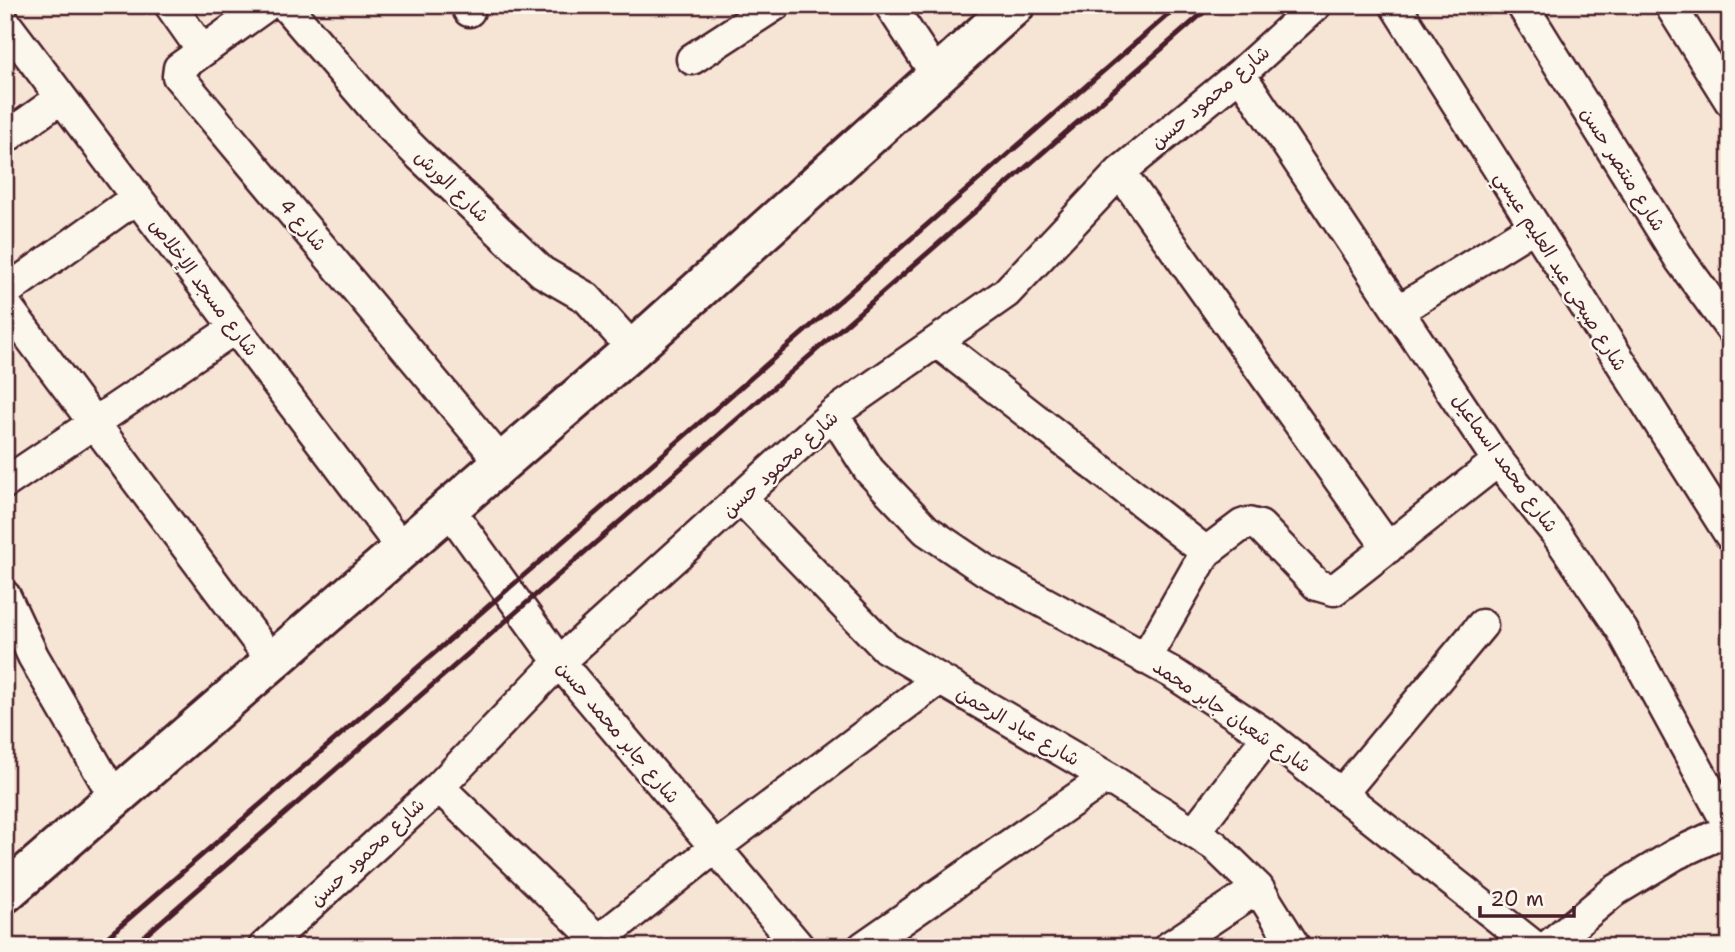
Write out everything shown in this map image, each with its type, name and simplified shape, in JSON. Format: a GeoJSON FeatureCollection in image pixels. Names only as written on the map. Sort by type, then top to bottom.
{"type":"FeatureCollection","features":[{"type":"Feature","properties":{"kind":"street"},"geometry":{"type":"LineString","coordinates":[[170,5],[201,49]]}},
{"type":"Feature","properties":{"kind":"street","name":"شارع 4"},"geometry":{"type":"LineString","coordinates":[[267,5],[201,49],[179,68],[178,76],[502,463]]}},
{"type":"Feature","properties":{"kind":"street","name":"شارع الورش"},"geometry":{"type":"LineString","coordinates":[[285,5],[385,121],[420,156],[542,272],[587,298],[633,349]]}},
{"type":"Feature","properties":{"kind":"street"},"geometry":{"type":"LineString","coordinates":[[692,59],[775,5]]}},
{"type":"Feature","properties":{"kind":"street"},"geometry":{"type":"LineString","coordinates":[[890,5],[937,76]]}},
{"type":"Feature","properties":{"kind":"street"},"geometry":{"type":"LineString","coordinates":[[5,893],[633,349],[1015,5]]}},
{"type":"Feature","properties":{"kind":"street","name":"شارع محمود حسن"},"geometry":{"type":"LineString","coordinates":[[264,947],[439,787],[559,662],[833,414],[1006,293],[1120,172],[1240,74],[1316,5]]}},
{"type":"Feature","properties":{"kind":"street","name":"شارع صبحى عبد العليم عيسي"},"geometry":{"type":"LineString","coordinates":[[1395,5],[1533,228],[1730,536]]}},
{"type":"Feature","properties":{"kind":"street","name":"شارع منتصر حسن"},"geometry":{"type":"LineString","coordinates":[[1522,5],[1681,261],[1730,328]]}},
{"type":"Feature","properties":{"kind":"street"},"geometry":{"type":"LineString","coordinates":[[1670,5],[1720,65],[1730,101]]}},
{"type":"Feature","properties":{"kind":"street","name":"شارع مسجد الإخلاص"},"geometry":{"type":"LineString","coordinates":[[5,23],[403,550]]}},
{"type":"Feature","properties":{"kind":"street","name":"شارع محمد اسماعيل"},"geometry":{"type":"LineString","coordinates":[[1240,74],[1498,461],[1556,533],[1622,629],[1730,828]]}},
{"type":"Feature","properties":{"kind":"street"},"geometry":{"type":"LineString","coordinates":[[5,138],[61,98]]}},
{"type":"Feature","properties":{"kind":"street"},"geometry":{"type":"LineString","coordinates":[[1120,172],[1388,548]]}},
{"type":"Feature","properties":{"kind":"street"},"geometry":{"type":"LineString","coordinates":[[5,292],[136,198]]}},
{"type":"Feature","properties":{"kind":"street"},"geometry":{"type":"LineString","coordinates":[[1398,311],[1533,228]]}},
{"type":"Feature","properties":{"kind":"street"},"geometry":{"type":"LineString","coordinates":[[5,304],[273,662]]}},
{"type":"Feature","properties":{"kind":"street"},"geometry":{"type":"LineString","coordinates":[[5,483],[235,328]]}},
{"type":"Feature","properties":{"kind":"street"},"geometry":{"type":"LineString","coordinates":[[938,343],[1206,552]]}},
{"type":"Feature","properties":{"kind":"street","name":"شارع شعبان جابر محمد"},"geometry":{"type":"LineString","coordinates":[[833,414],[869,470],[926,530],[985,570],[1171,672],[1268,736],[1343,792],[1535,947]]}},
{"type":"Feature","properties":{"kind":"street"},"geometry":{"type":"LineString","coordinates":[[1145,659],[1206,552],[1242,525],[1248,523],[1259,526],[1317,585],[1334,590],[1498,461]]}},
{"type":"Feature","properties":{"kind":"street","name":"شارع عباد الرحمن"},"geometry":{"type":"LineString","coordinates":[[742,499],[886,648],[1107,777],[1215,846],[1258,888],[1295,947]]}},
{"type":"Feature","properties":{"kind":"street","name":"شارع جابر محمد حسن"},"geometry":{"type":"LineString","coordinates":[[449,509],[559,662],[799,947]]}},
{"type":"Feature","properties":{"kind":"street"},"geometry":{"type":"LineString","coordinates":[[5,596],[19,655],[115,798]]}},
{"type":"Feature","properties":{"kind":"street"},"geometry":{"type":"LineString","coordinates":[[1343,792],[1482,625]]}},
{"type":"Feature","properties":{"kind":"street"},"geometry":{"type":"LineString","coordinates":[[439,787],[603,943],[716,847],[938,680]]}},
{"type":"Feature","properties":{"kind":"street"},"geometry":{"type":"LineString","coordinates":[[1195,832],[1268,736]]}},
{"type":"Feature","properties":{"kind":"street"},"geometry":{"type":"LineString","coordinates":[[863,947],[1107,777]]}},
{"type":"Feature","properties":{"kind":"street"},"geometry":{"type":"LineString","coordinates":[[1548,947],[1613,892],[1676,853],[1730,828]]}},
{"type":"Feature","properties":{"kind":"street"},"geometry":{"type":"LineString","coordinates":[[1169,947],[1258,888]]}},
{"type":"Feature","properties":{"kind":"railway"},"geometry":{"type":"LineString","coordinates":[[96,947],[1179,5]]}},
{"type":"Feature","properties":{"kind":"railway"},"geometry":{"type":"LineString","coordinates":[[132,947],[1212,5]]}}]}
